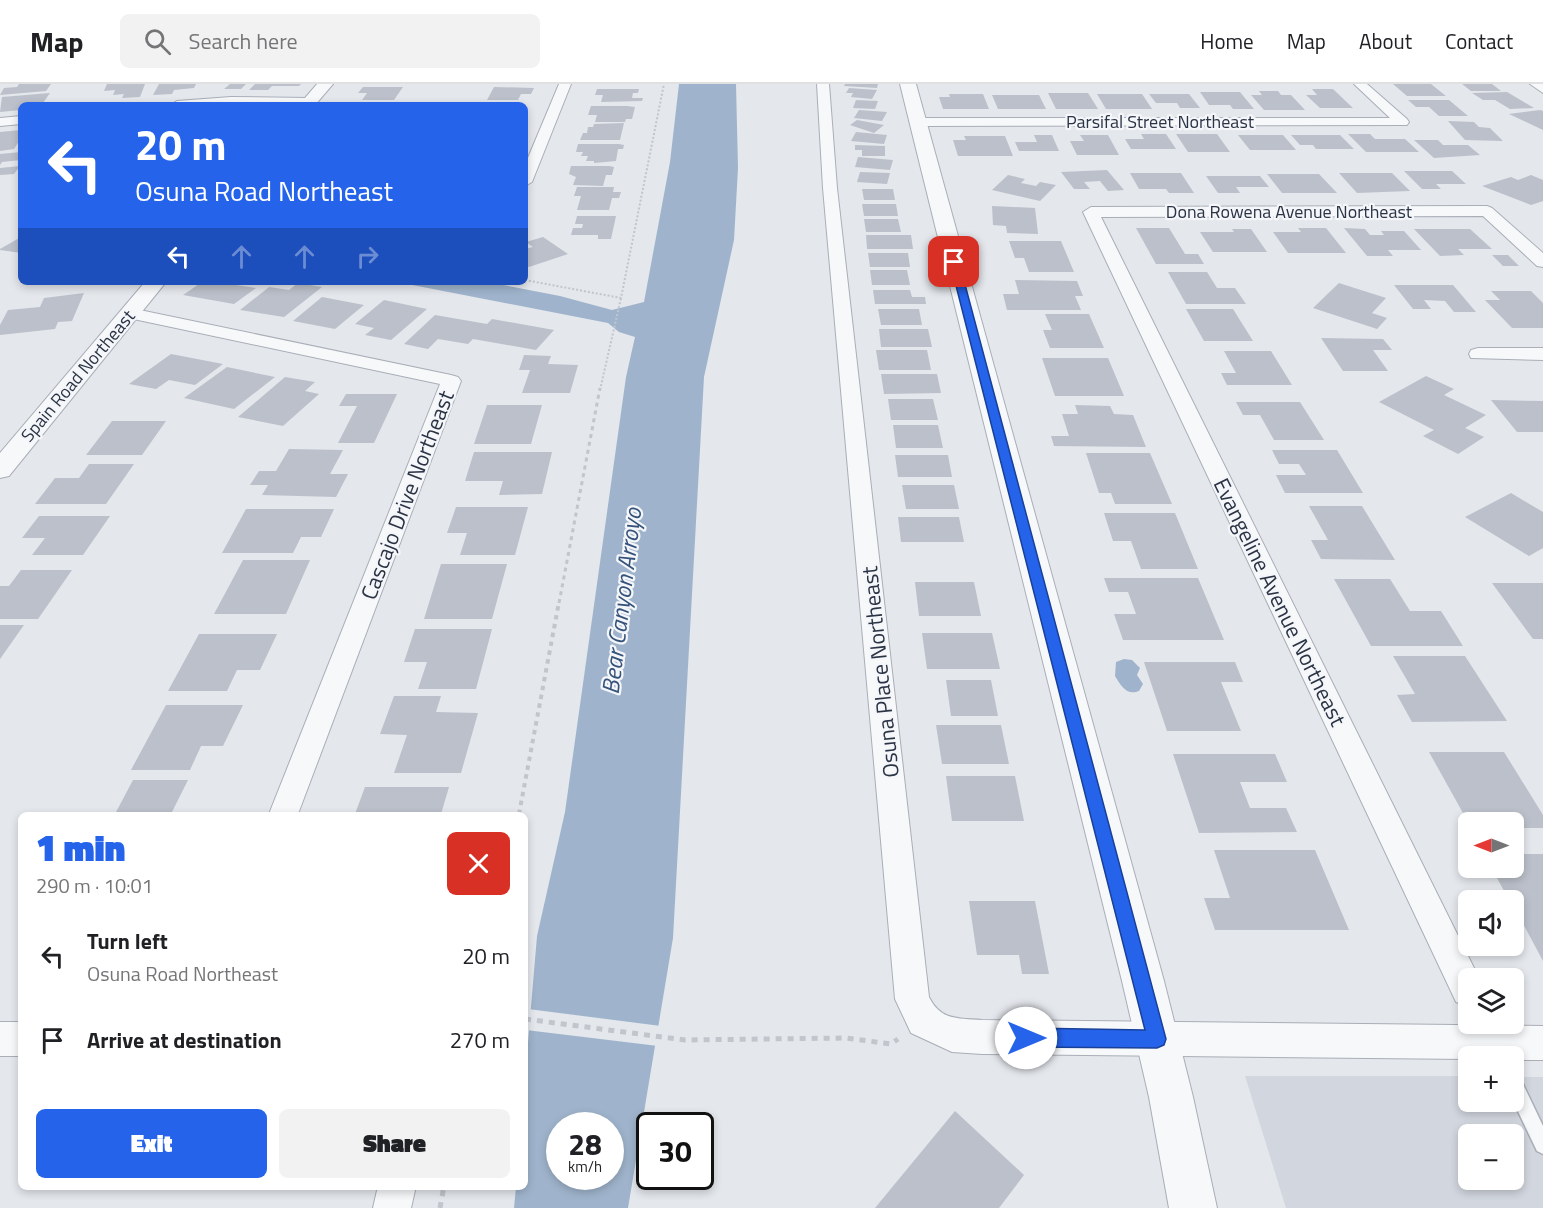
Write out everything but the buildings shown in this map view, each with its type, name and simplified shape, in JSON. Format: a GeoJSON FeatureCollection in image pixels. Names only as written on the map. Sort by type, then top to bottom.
{"type":"FeatureCollection","features":[{"type":"Feature","properties":{"kind":"street"},"geometry":{"type":"LineString","coordinates":[[310,102],[325,84]]}},
{"type":"Feature","properties":{"kind":"street"},"geometry":{"type":"LineString","coordinates":[[528,175],[565,84]]}},
{"type":"Feature","properties":{"kind":"street","name":"Osuna Place Northeast"},"geometry":{"type":"LineString","coordinates":[[823,84],[830,188],[912,999],[923,1021]]}},
{"type":"Feature","properties":{"kind":"street"},"geometry":{"type":"LineString","coordinates":[[908,84],[1157,1039],[1193,1208]]}},
{"type":"Feature","properties":{"kind":"street","name":"Parsifal Street Northeast"},"geometry":{"type":"LineString","coordinates":[[918,123],[1401,122],[1360,84]]}},
{"type":"Feature","properties":{"kind":"street"},"geometry":{"type":"LineString","coordinates":[[1536,84],[1543,89]]}},
{"type":"Feature","properties":{"kind":"street"},"geometry":{"type":"LineString","coordinates":[[218,102],[257,102]]}},
{"type":"Feature","properties":{"kind":"street"},"geometry":{"type":"LineString","coordinates":[[0,122],[18,120]]}},
{"type":"Feature","properties":{"kind":"street","name":"Dona Rowena Avenue Northeast"},"geometry":{"type":"LineString","coordinates":[[1091,212],[1487,211],[1540,256]]}},
{"type":"Feature","properties":{"kind":"street","name":"Evangeline Avenue Northeast"},"geometry":{"type":"LineString","coordinates":[[1091,212],[1458,970]]}},
{"type":"Feature","properties":{"kind":"street","name":"Spain Road Northeast"},"geometry":{"type":"LineString","coordinates":[[0,470],[153,285]]}},
{"type":"Feature","properties":{"kind":"street","name":"Cascajo Drive Northeast"},"geometry":{"type":"LineString","coordinates":[[130,313],[451,381],[285,812]]}},
{"type":"Feature","properties":{"kind":"street"},"geometry":{"type":"LineString","coordinates":[[1478,354],[1543,354]]}},
{"type":"Feature","properties":{"kind":"street"},"geometry":{"type":"LineString","coordinates":[[923,1021],[952,1035],[982,1037],[1543,1043]]}},
{"type":"Feature","properties":{"kind":"street"},"geometry":{"type":"LineString","coordinates":[[0,1039],[18,1039]]}},
{"type":"Feature","properties":{"kind":"street"},"geometry":{"type":"LineString","coordinates":[[392,1208],[396,1190]]}},
{"type":"Feature","properties":{"kind":"lane"},"geometry":{"type":"LineString","coordinates":[[1524,1105],[1543,1144]]}},
{"type":"Feature","properties":{"kind":"path"},"geometry":{"type":"LineString","coordinates":[[519,812],[602,377],[614,335],[664,84]]}},
{"type":"Feature","properties":{"kind":"path"},"geometry":{"type":"LineString","coordinates":[[528,281],[621,298]]}},
{"type":"Feature","properties":{"kind":"path"},"geometry":{"type":"LineString","coordinates":[[528,1018],[685,1040],[846,1038],[891,1044],[923,1021]]}},
{"type":"Feature","properties":{"kind":"path"},"geometry":{"type":"LineString","coordinates":[[440,1208],[443,1190]]}},
{"type":"Feature","properties":{"kind":"shaded area"},"geometry":{"type":"Polygon","coordinates":[[[1245,1076],[1458,1076],[1458,1112],[1524,1112],[1524,1077],[1543,1077],[1543,1208],[1286,1208],[1245,1076]]]}},
{"type":"Feature","properties":{"kind":"water","name":"Bear Canyon Arroyo"},"geometry":{"type":"Polygon","coordinates":[[[679,84],[736,84],[738,168],[734,240],[704,377],[673,938],[644,1112],[636,1112],[636,1160],[628,1208],[514,1208],[516,1190],[528,1190],[528,1042],[537,936],[565,812],[626,377],[635,337],[619,332],[608,323],[412,285],[503,285],[560,296],[612,310],[644,302],[670,162],[679,84]]]}},
{"type":"Feature","properties":{"kind":"water"},"geometry":{"type":"Polygon","coordinates":[[[1124,659],[1132,660],[1140,668],[1137,675],[1143,684],[1139,691],[1128,691],[1115,676],[1116,662],[1124,659]]]}},
{"type":"Feature","properties":{"kind":"pier"},"geometry":{"type":"Polygon","coordinates":[[[528,1009],[661,1026],[658,1046],[528,1030],[528,1009]]]}},
{"type":"Feature","properties":{"kind":"route"},"geometry":{"type":"LineString","coordinates":[[954,262],[1157,1039],[1026,1038]]}}]}
